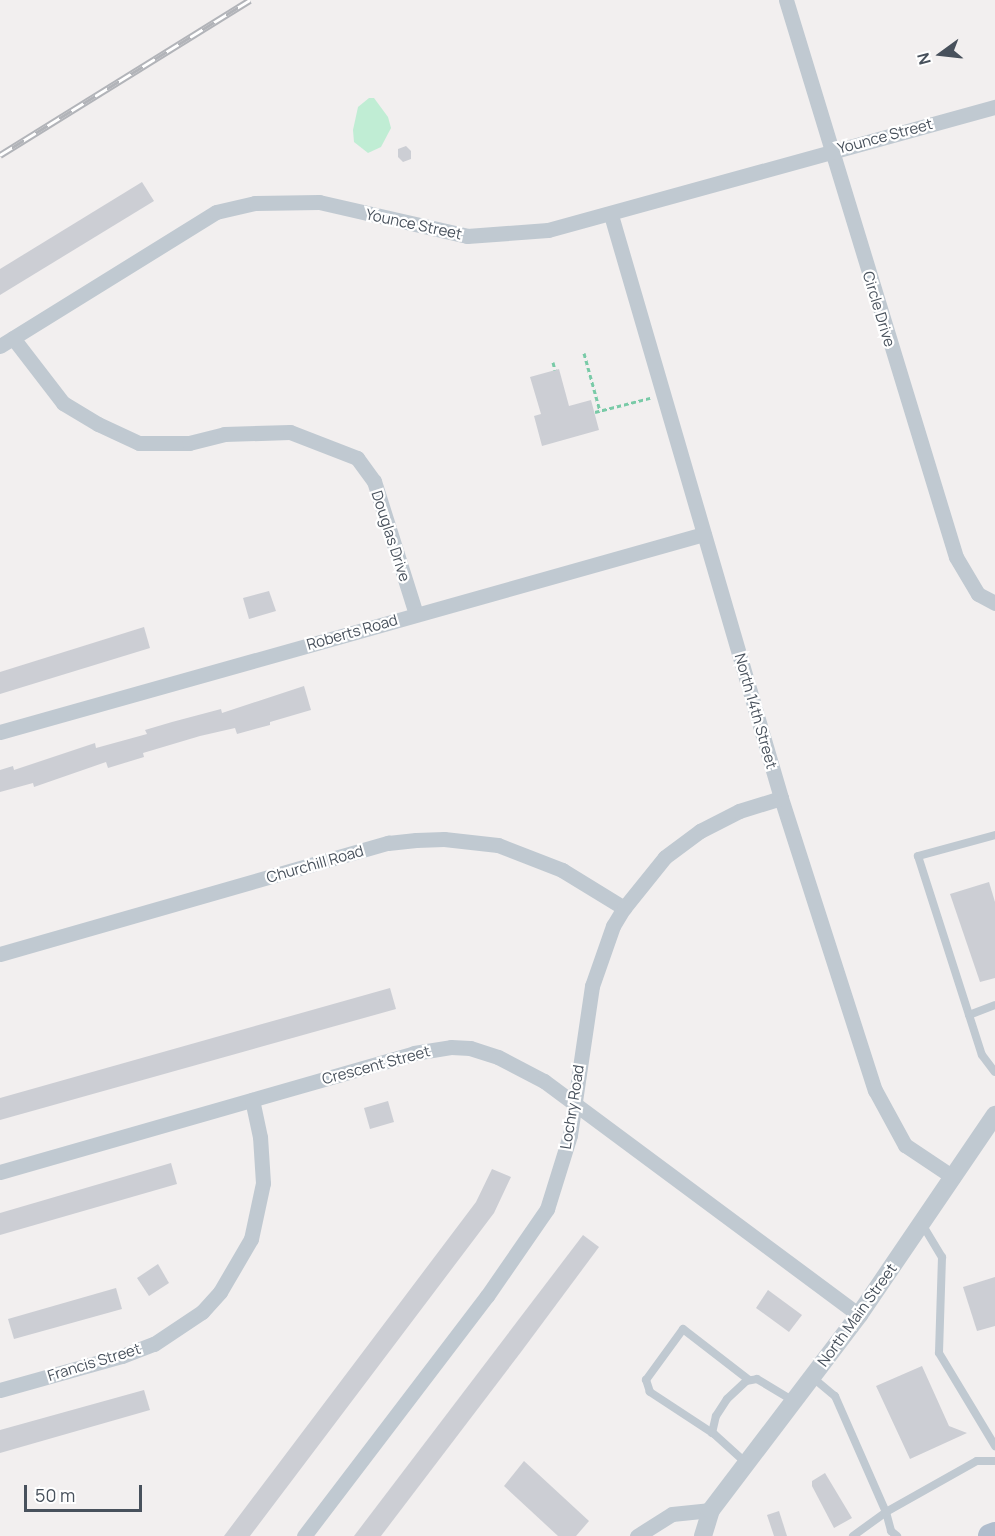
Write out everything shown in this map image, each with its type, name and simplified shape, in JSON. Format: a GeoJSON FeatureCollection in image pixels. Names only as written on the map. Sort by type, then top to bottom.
{"type":"FeatureCollection","features":[{"type":"Feature","properties":{"kind":"main road"},"geometry":{"type":"LineString","coordinates":[[990,1536],[995,1534]]}},
{"type":"Feature","properties":{"kind":"street","name":"Circle Drive"},"geometry":{"type":"LineString","coordinates":[[786,0],[830,151],[956,557],[978,594],[995,603]]}},
{"type":"Feature","properties":{"kind":"street","name":"Younce Street"},"geometry":{"type":"LineString","coordinates":[[7,342],[216,212],[255,203],[319,202],[467,236],[548,230],[611,215],[830,151],[995,107]]}},
{"type":"Feature","properties":{"kind":"street","name":"North 14th Street"},"geometry":{"type":"LineString","coordinates":[[611,215],[781,798],[875,1090],[905,1145],[953,1177]]}},
{"type":"Feature","properties":{"kind":"street","name":"Douglas Drive"},"geometry":{"type":"LineString","coordinates":[[7,342],[63,403],[98,424],[140,442],[189,443],[224,434],[290,432],[357,458],[374,481],[416,614]]}},
{"type":"Feature","properties":{"kind":"street","name":"Roberts Road"},"geometry":{"type":"LineString","coordinates":[[0,732],[704,534]]}},
{"type":"Feature","properties":{"kind":"street","name":"Lochry Road"},"geometry":{"type":"LineString","coordinates":[[304,1536],[533,1234],[554,1188],[570,1135],[572,1104],[592,986],[613,926],[624,908],[665,857],[700,831],[740,811],[781,798]]}},
{"type":"Feature","properties":{"kind":"street","name":"Churchill Road"},"geometry":{"type":"LineString","coordinates":[[0,954],[388,843],[416,840],[444,839],[498,845],[562,870],[624,908]]}},
{"type":"Feature","properties":{"kind":"street","name":"Crescent Street"},"geometry":{"type":"LineString","coordinates":[[0,1172],[414,1053],[451,1047],[498,1057],[544,1081],[572,1104],[860,1315]]}},
{"type":"Feature","properties":{"kind":"street","name":"Francis Street"},"geometry":{"type":"LineString","coordinates":[[0,1390],[122,1356],[154,1344],[202,1312],[214,1299],[247,1247],[260,1201],[263,1183],[260,1137],[252,1100]]}},
{"type":"Feature","properties":{"kind":"street","name":"North Main Street"},"geometry":{"type":"LineString","coordinates":[[703,1536],[711,1510],[792,1400],[860,1315],[953,1177],[994,1122]]}},
{"type":"Feature","properties":{"kind":"street"},"geometry":{"type":"LineString","coordinates":[[637,1536],[672,1514],[711,1510]]}},
{"type":"Feature","properties":{"kind":"lane"},"geometry":{"type":"LineString","coordinates":[[995,835],[918,856],[982,1055],[995,1072]]}},
{"type":"Feature","properties":{"kind":"lane"},"geometry":{"type":"LineString","coordinates":[[969,1015],[995,1005]]}},
{"type":"Feature","properties":{"kind":"lane"},"geometry":{"type":"LineString","coordinates":[[922,1224],[942,1257],[939,1353],[995,1446]]}},
{"type":"Feature","properties":{"kind":"lane"},"geometry":{"type":"LineString","coordinates":[[745,1462],[712,1433],[646,1387],[646,1380],[679,1333],[690,1332],[749,1380]]}},
{"type":"Feature","properties":{"kind":"lane"},"geometry":{"type":"LineString","coordinates":[[812,1377],[835,1396],[886,1512],[891,1531],[897,1536]]}},
{"type":"Feature","properties":{"kind":"lane"},"geometry":{"type":"LineString","coordinates":[[712,1433],[716,1416],[727,1399],[749,1380],[757,1379],[792,1400]]}},
{"type":"Feature","properties":{"kind":"lane"},"geometry":{"type":"LineString","coordinates":[[853,1536],[886,1512],[977,1461],[995,1461]]}},
{"type":"Feature","properties":{"kind":"path"},"geometry":{"type":"LineString","coordinates":[[584,353],[600,411]]}},
{"type":"Feature","properties":{"kind":"path"},"geometry":{"type":"LineString","coordinates":[[553,362],[555,370]]}},
{"type":"Feature","properties":{"kind":"path"},"geometry":{"type":"LineString","coordinates":[[595,412],[664,394]]}},
{"type":"Feature","properties":{"kind":"green space"},"geometry":{"type":"Polygon","coordinates":[[[369,98],[374,98],[388,117],[391,128],[381,147],[368,153],[354,142],[353,130],[358,107],[369,98]]]}},
{"type":"Feature","properties":{"kind":"building"},"geometry":{"type":"Polygon","coordinates":[[[406,146],[411,151],[411,159],[403,162],[398,157],[398,149],[406,146]]]}},
{"type":"Feature","properties":{"kind":"building"},"geometry":{"type":"Polygon","coordinates":[[[142,182],[154,201],[0,295],[0,269],[142,182]]]}},
{"type":"Feature","properties":{"kind":"building"},"geometry":{"type":"Polygon","coordinates":[[[559,369],[569,406],[591,400],[599,430],[542,446],[534,416],[541,414],[530,377],[559,369]]]}},
{"type":"Feature","properties":{"kind":"building"},"geometry":{"type":"Polygon","coordinates":[[[269,591],[276,611],[249,619],[243,598],[269,591]]]}},
{"type":"Feature","properties":{"kind":"building"},"geometry":{"type":"Polygon","coordinates":[[[144,627],[150,648],[0,694],[0,672],[144,627]]]}},
{"type":"Feature","properties":{"kind":"building"},"geometry":{"type":"Polygon","coordinates":[[[304,686],[311,710],[270,722],[270,725],[237,734],[235,728],[200,736],[143,753],[144,757],[108,768],[106,762],[34,787],[33,783],[0,792],[0,770],[13,766],[14,770],[95,743],[96,748],[147,734],[145,730],[221,709],[222,713],[304,686]]]}},
{"type":"Feature","properties":{"kind":"building"},"geometry":{"type":"Polygon","coordinates":[[[989,882],[995,902],[995,978],[980,982],[950,894],[989,882]]]}},
{"type":"Feature","properties":{"kind":"building"},"geometry":{"type":"Polygon","coordinates":[[[390,988],[396,1009],[0,1120],[0,1098],[390,988]]]}},
{"type":"Feature","properties":{"kind":"building"},"geometry":{"type":"Polygon","coordinates":[[[388,1101],[394,1122],[370,1129],[364,1108],[388,1101]]]}},
{"type":"Feature","properties":{"kind":"building"},"geometry":{"type":"Polygon","coordinates":[[[171,1163],[177,1184],[0,1235],[0,1213],[171,1163]]]}},
{"type":"Feature","properties":{"kind":"building"},"geometry":{"type":"Polygon","coordinates":[[[492,1169],[511,1177],[494,1213],[250,1536],[224,1536],[476,1202],[492,1169]]]}},
{"type":"Feature","properties":{"kind":"building"},"geometry":{"type":"Polygon","coordinates":[[[583,1235],[599,1247],[521,1352],[381,1536],[354,1536],[583,1235]]]}},
{"type":"Feature","properties":{"kind":"building"},"geometry":{"type":"Polygon","coordinates":[[[158,1264],[169,1283],[149,1296],[137,1278],[158,1264]]]}},
{"type":"Feature","properties":{"kind":"building"},"geometry":{"type":"Polygon","coordinates":[[[995,1277],[995,1326],[977,1331],[963,1287],[995,1277]]]}},
{"type":"Feature","properties":{"kind":"building"},"geometry":{"type":"Polygon","coordinates":[[[116,1288],[122,1309],[14,1339],[8,1319],[116,1288]]]}},
{"type":"Feature","properties":{"kind":"building"},"geometry":{"type":"Polygon","coordinates":[[[768,1290],[802,1315],[789,1332],[756,1308],[768,1290]]]}},
{"type":"Feature","properties":{"kind":"building"},"geometry":{"type":"Polygon","coordinates":[[[922,1366],[949,1426],[967,1433],[910,1459],[876,1386],[922,1366]]]}},
{"type":"Feature","properties":{"kind":"building"},"geometry":{"type":"Polygon","coordinates":[[[144,1390],[150,1410],[0,1453],[0,1430],[144,1390]]]}},
{"type":"Feature","properties":{"kind":"building"},"geometry":{"type":"Polygon","coordinates":[[[524,1461],[589,1521],[576,1536],[558,1536],[504,1486],[524,1461]]]}},
{"type":"Feature","properties":{"kind":"building"},"geometry":{"type":"Polygon","coordinates":[[[825,1473],[852,1518],[834,1528],[812,1486],[812,1481],[825,1473]]]}},
{"type":"Feature","properties":{"kind":"building"},"geometry":{"type":"Polygon","coordinates":[[[779,1511],[787,1536],[774,1536],[767,1515],[779,1511]]]}},
{"type":"Feature","properties":{"kind":"railway"},"geometry":{"type":"LineString","coordinates":[[0,155],[250,0]]}}]}
